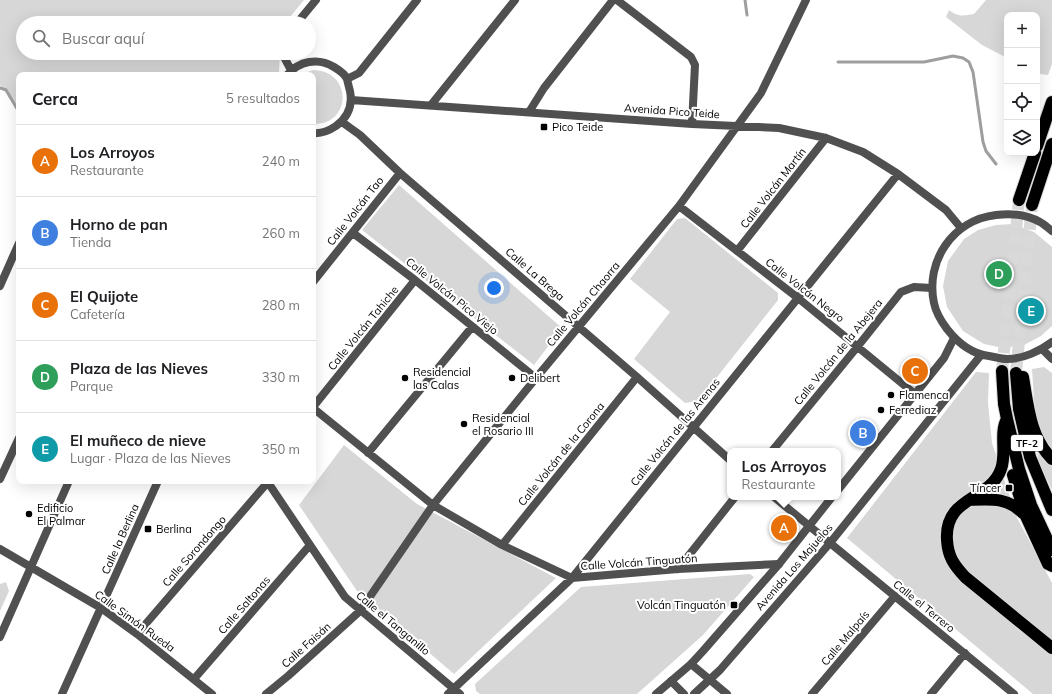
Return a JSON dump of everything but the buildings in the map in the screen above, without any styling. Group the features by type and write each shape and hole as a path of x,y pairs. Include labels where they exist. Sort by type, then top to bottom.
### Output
{"highway":[{"path":"1040,137 1052,102"},
{"path":"1032,205 1052,144"},
{"path":"1019,200 1034,156"},
{"name":"TF-2","path":"1002,371 1004,404 1019,469 1031,505 1052,550"},
{"name":"TF-2","path":"1052,459 1038,440 1033,428 1019,375 1019,409 1030,457 1052,510"},
{"path":"1007,419 1003,426 1004,447 1001,469 995,481 982,492 966,501 953,513 946,530 947,550 954,565 965,577 1052,648"},
{"path":"1004,447 1025,514 1048,564 1052,566"},
{"path":"966,501 993,498 1017,506 1025,514"}],"street":[{"path":"303,16 316,0"},
{"path":"347,79 359,73 417,0"},
{"path":"431,105 515,0"},
{"path":"529,112 544,88 613,0"},
{"path":"617,0 690,57 695,65 692,124"},
{"name":"Calle Volcán Chaorra","path":"360,611 433,505 679,206 761,92 806,0"},
{"path":"285,60 289,72 302,63 315,61 328,63 339,70 347,79 351,100 349,112 342,122 330,130 316,132"},
{"name":"Avenida Pico Teide","path":"351,100 692,124 779,128 826,138 862,152 898,174 946,210 961,228"},
{"name":"Calle La Brega","path":"342,122 360,135 400,173 579,326 727,457"},
{"name":"Calle Volcán Martín","path":"737,251 826,138"},
{"name":"Calle Volcán Tao","path":"316,278 400,173"},
{"name":"Calle Volcán de las Arenas","path":"451,691 572,578 898,174"},
{"name":"Calle Volcán Negro","path":"679,206 798,298 915,394"},
{"path":"1052,231 1040,222 1024,216 1009,213 984,216 961,228 946,243 935,265 932,288 934,304 939,318 954,338 981,355 1008,359 1023,357 1042,349 1052,342"},
{"name":"Calle Volcán Pico Viejo","path":"353,233 415,280 536,378"},
{"path":"0,286 16,250"},
{"name":"Calle Volcán Tahiche","path":"316,404 415,280"},
{"name":"Calle Volcán de la Abejera","path":"774,448 901,292 914,287 932,288"},
{"path":"368,453 472,327"},
{"path":"841,486 944,358 954,338"},
{"path":"1042,349 1052,359"},
{"name":"Avenida Los Majuelos","path":"694,694 720,670 830,543 981,355"},
{"name":"Calle Volcán de la Corona","path":"502,545 637,377"},
{"name":"Calle Volcán Tinguatón","path":"316,410 433,505 502,545 572,578 780,564"},
{"path":"0,479 16,444"},
{"path":"0,636 68,484"},
{"name":"Calle la Berlina","path":"64,693 157,484"},
{"name":"Calle Sorondongo","path":"137,634 265,484"},
{"name":"Calle el Tanganillo","path":"268,484 345,597 451,691 460,694"},
{"path":"678,570 733,500"},
{"path":"778,500 810,525"},
{"name":"Avenida Los Majuelos","path":"656,694 691,664 780,564 830,500"},
{"name":"Calle el Terrero","path":"810,525 1014,694"},
{"name":"Calle Saltonas","path":"194,678 310,545"},
{"name":"Calle Simón Rueda","path":"0,548 101,608 194,678 212,694"},
{"name":"Calle Malpaís","path":"813,694 895,596"},
{"name":"Calle Faisán","path":"266,694 360,611"},
{"path":"931,694 965,653"},
{"path":"691,664 727,694"},
{"path":"671,681 684,694"}],"shaded area":[{"path":"0,0 304,0 291,16 16,16 16,60 280,60 279,72 16,72 16,105 0,85"},
{"path":"986,0 1052,0 1052,64 1048,75 1040,74 1040,12 1004,12 1004,56 982,45 946,17 949,10 955,14 961,15 974,14"},
{"path":"313,70 326,73 336,79 341,88 343,98 341,108 335,117 326,122 316,124 316,72 307,72"},
{"path":"399,185 562,328 534,365 362,230"},
{"path":"685,218 778,293 778,300 698,401 685,403 634,359 670,312 630,279 677,219"},
{"path":"1013,224 1034,232 1052,247 1052,326 1041,336 1024,345 1003,348 984,344 963,331 947,307 943,286 948,261 964,239 978,230 996,225"},
{"path":"1044,367 1052,373 1052,490 1038,461 1032,369"},
{"path":"976,372 989,373 988,403 992,443 1017,518 1052,583 1052,694 1033,694 847,538"},
{"path":"344,445 417,504 556,578 454,674 357,591 299,505"},
{"path":"750,574 754,577 703,635 637,694 480,694 476,691 475,684 581,587"},
{"path":"6,582 9,591 0,611 0,584"}],"waterway":[{"path":"745,0 747,15"},
{"path":"838,62 924,62 953,56 963,58 969,62 973,72 983,142 986,151 996,164"},
{"path":"0,88 6,90 16,107"}],"tunnel":[{"path":"1002,371 1019,200"},
{"path":"1016,373 1032,205"}],"place":[{"name":"Pico Teide","path":"544,127"},
{"name":"Plaza de las Nieves","path":"999,274"},
{"name":"El muñeco de nieve","path":"1031,311"},
{"name":"El Quijote","path":"915,371"},
{"name":"Residencial las Calas","path":"405,378"},
{"name":"Delibert","path":"512,378"},
{"name":"Flamenca","path":"891,395"},
{"name":"Ferrediaz","path":"881,410"},
{"name":"Residencial el Rosario III","path":"464,424"},
{"name":"Horno de pan","path":"863,433"},
{"name":"Tíncer","path":"1009,488"},
{"name":"Edificio El Palmar","path":"29,514"},
{"name":"Los Arroyos","path":"784,528"},
{"name":"Berlina","path":"148,529"},
{"name":"Volcán Tinguatón","path":"734,605"}]}
